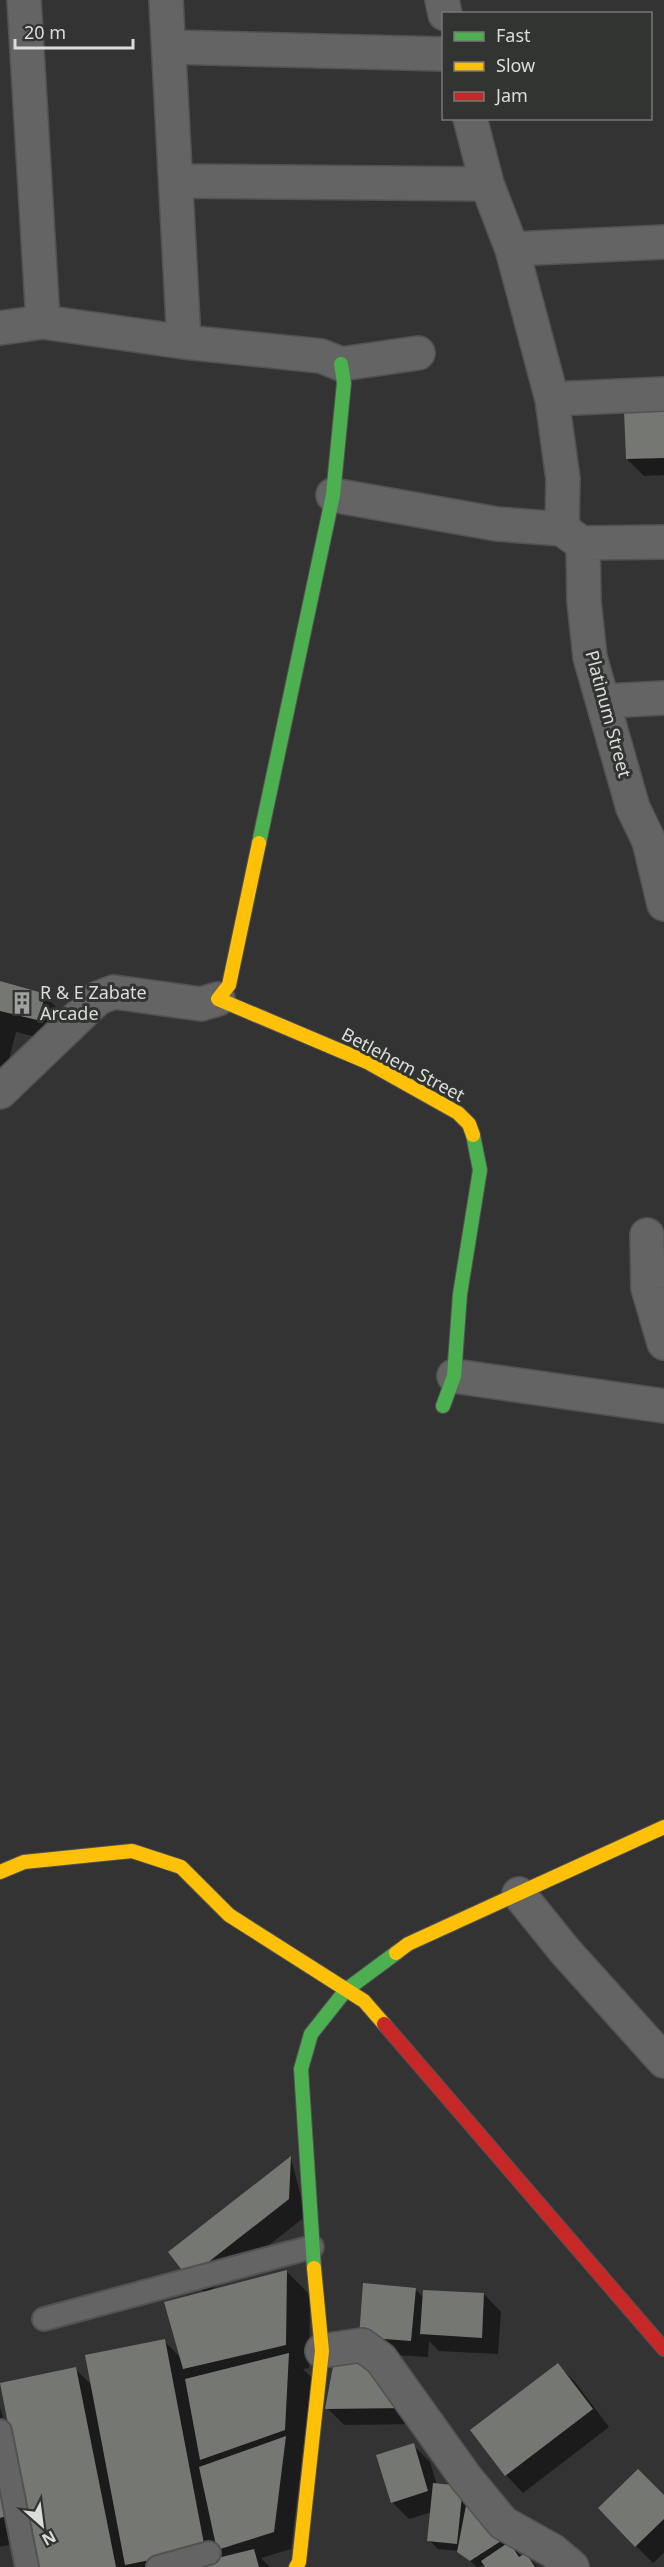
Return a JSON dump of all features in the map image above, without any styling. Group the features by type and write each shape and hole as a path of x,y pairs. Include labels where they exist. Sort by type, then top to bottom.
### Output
{"street":[{"path":"24,0 43,322"},
{"path":"166,0 184,342"},
{"path":"169,47 442,54"},
{"name":"Platinum Street","path":"471,120 487,184 512,249 552,399 591,657 633,808 657,841 664,904"},
{"path":"176,181 487,184"},
{"path":"512,249 664,242"},
{"path":"0,328 43,322 184,342 321,356 341,364 418,352"},
{"path":"0,1092 98,998 114,992 201,1004 219,999 230,985 333,495 344,383 341,364"},
{"path":"552,399 664,394"},
{"path":"333,495 572,536 664,542"},
{"path":"604,701 664,698"},
{"name":"Betlehem Street","path":"219,999 367,1062 459,1113 469,1124 475,1140 480,1170 460,1294 454,1376 443,1406"},
{"path":"647,1235 648,1288 664,1343"},
{"path":"454,1376 664,1406"},
{"path":"296,2567 299,2562 322,2351 312,2247 301,2069 310,2034 346,1990 408,1944 664,1827"},
{"path":"0,1872 24,1862 132,1851 181,1867 229,1915 364,2001 664,2349"},
{"path":"519,1894 565,1951 664,2061"},
{"path":"322,2351 362,2345 381,2359 466,2478 503,2523 553,2551 572,2567"}],"lane":[{"path":"44,2319 312,2247"},
{"path":"0,2431 27,2567"},
{"path":"158,2567 209,2553"}],"building":[{"path":"664,409 664,458 626,459 624,411"},
{"name":"R & E Zabate Arcade","path":"0,981 46,994 37,1020 0,1011"},
{"path":"291,2156 289,2199 188,2278 168,2252"},
{"path":"287,2270 286,2345 183,2369 164,2302"},
{"path":"363,2283 416,2288 411,2341 359,2337"},
{"path":"423,2290 484,2293 482,2338 420,2334"},
{"path":"165,2339 205,2549 125,2565 85,2355"},
{"path":"289,2353 285,2430 200,2460 185,2379"},
{"path":"334,2361 371,2361 406,2408 325,2409"},
{"path":"558,2363 593,2409 505,2476 470,2430"},
{"path":"76,2367 116,2567 36,2567 0,2383"},
{"path":"286,2436 274,2532 217,2550 199,2467"},
{"path":"414,2443 428,2491 391,2503 376,2455"},
{"path":"638,2469 664,2495 664,2519 635,2547 598,2508"},
{"path":"0,2478 10,2515 0,2518"},
{"path":"433,2483 463,2486 457,2544 427,2541"},
{"path":"468,2495 501,2541 470,2561 457,2552"},
{"path":"509,2542 519,2557 526,2553 535,2567 485,2567 481,2561"},
{"path":"254,2549 259,2567 185,2566"}],"traffic: fast":[{"path":"259,843 333,495 344,383 341,364"},
{"path":"443,1406 454,1376 460,1294 480,1170 473,1135"},
{"path":"314,2268 301,2069 311,2034 346,1990 396,1953"}],"traffic: slow":[{"path":"259,843 229,985 218,999 367,1062 458,1113 469,1124 473,1135"},
{"path":"396,1953 408,1944 664,1827"},
{"path":"0,1872 24,1862 132,1851 181,1867 229,1915 364,2001 384,2024"},
{"path":"296,2567 299,2562 322,2351 314,2268"}],"traffic: jam":[{"path":"384,2024 664,2349"}],"place":[{"name":"R & E Zabate Arcade","path":"22,1003"}]}
